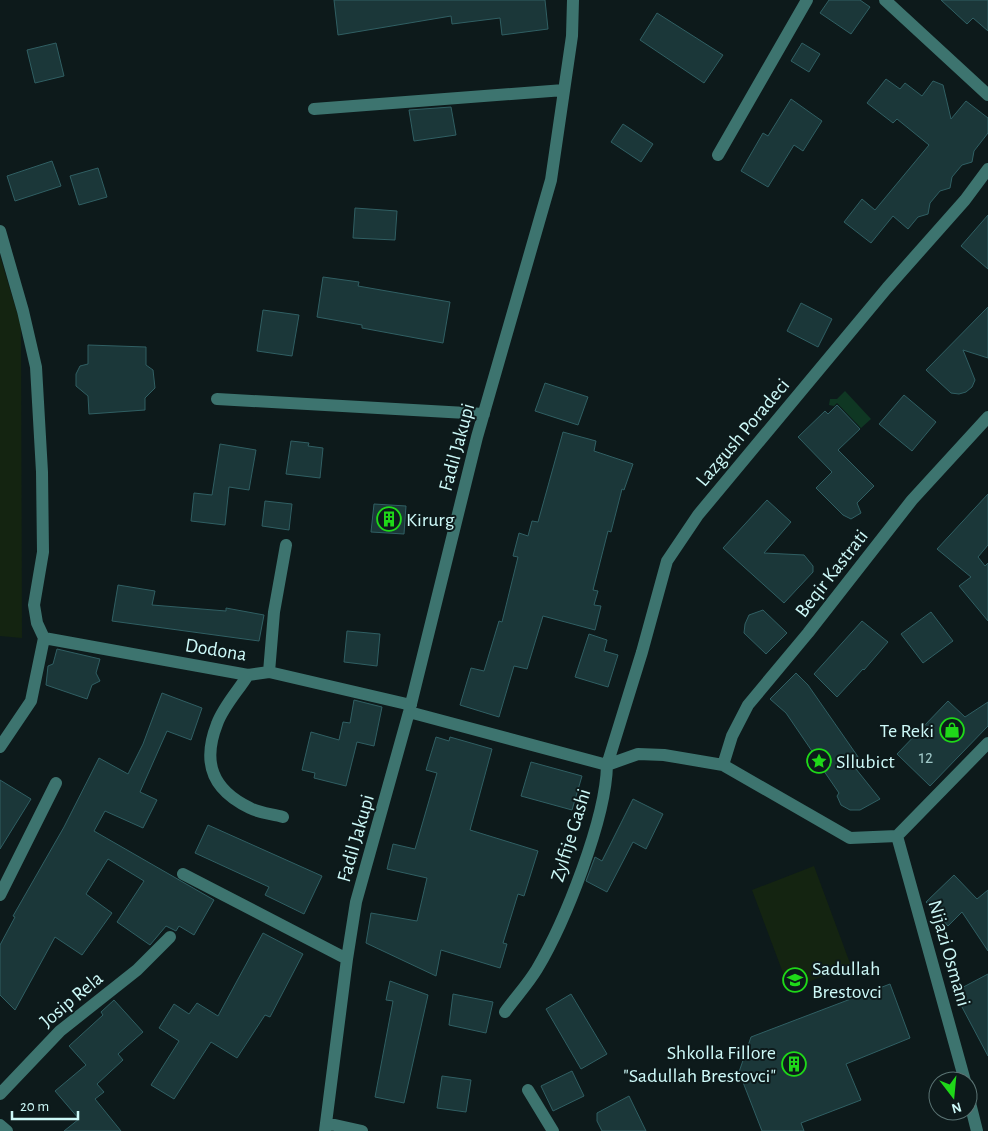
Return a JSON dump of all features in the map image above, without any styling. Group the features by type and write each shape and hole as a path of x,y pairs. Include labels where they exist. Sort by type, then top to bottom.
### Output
{"street":[{"name":"Fadil Jakupi","path":"362,1131 325,1127 356,902 410,709 484,414 551,180 572,36 573,0"},
{"path":"718,155 807,0"},
{"path":"885,0 988,95"},
{"path":"314,109 564,90"},
{"name":"Lazgush Poradeci","path":"607,765 642,652 667,561 698,515 881,295 964,200 988,169"},
{"path":"0,231 24,311 36,367 42,472 43,552 34,605 37,623 44,638 31,701 0,747"},
{"path":"217,398 484,414"},
{"name":"Beqir Kastrati","path":"723,765 732,736 748,704 808,633 912,500 988,417"},
{"path":"269,672 274,612 286,545"},
{"name":"Dodona","path":"44,638 248,676 269,672 410,709"},
{"path":"248,676 217,722 210,748 210,771 221,789 250,808 283,817"},
{"name":"Zylfije Gashi","path":"410,709 607,765 606,780 597,821 568,902 536,970 505,1012"},
{"path":"607,765 638,754 664,755 723,765 850,838 897,836 988,743"},
{"path":"0,895 56,783"},
{"name":"Nijazi Osmani","path":"897,836 962,1071"},
{"path":"183,874 347,959"},
{"name":"Josip Rela","path":"0,1094 60,1031 137,970 170,937"},
{"path":"528,1090 553,1131"},
{"path":"0,1125 6,1131"}],"shaded area":[{"path":"0,256 21,326 22,638 0,636"},
{"path":"845,391 871,419 861,428 837,403 834,406 829,405 830,399 837,399"},
{"path":"814,866 851,966 789,989 752,890"}],"building":[{"path":"334,0 545,0 548,29 502,35 500,18 452,24 451,16 338,35"},
{"path":"829,0 860,0 870,7 851,34 820,13"},
{"path":"941,0 988,0 988,31 973,18 967,24"},
{"path":"657,13 723,55 704,83 640,40"},
{"path":"56,43 64,76 35,83 27,50"},
{"path":"802,43 820,54 809,72 791,61"},
{"path":"886,79 900,89 905,83 922,96 933,81 943,85 951,119 966,101 988,118 988,133 974,151 972,162 962,165 952,177 950,188 940,191 930,203 928,214 918,217 908,229 893,216 871,243 844,222 862,199 875,210 929,145 897,119 893,123 867,103"},
{"path":"791,99 822,121 803,151 794,145 768,187 741,171 763,133 768,136"},
{"path":"451,107 456,135 414,141 409,110"},
{"path":"623,124 653,144 641,162 611,142"},
{"path":"52,161 61,186 15,201 7,176"},
{"path":"98,168 107,197 79,205 70,176"},
{"path":"355,208 397,211 395,240 353,238"},
{"path":"988,215 988,269 961,246"},
{"path":"323,277 359,282 358,286 450,302 443,343 362,328 362,325 317,317"},
{"path":"801,303 832,319 818,347 787,331"},
{"path":"988,307 988,358 963,350 975,380 972,387 966,392 959,394 951,393 926,370"},
{"path":"263,310 299,315 292,356 257,351"},
{"path":"88,345 146,347 146,365 153,370 155,388 145,398 145,410 89,414 88,396 76,386 76,374 80,366 88,364"},
{"path":"545,383 588,397 578,425 535,411"},
{"path":"904,395 936,422 912,451 879,424"},
{"path":"837,405 860,429 838,450 874,486 857,503 861,513 851,519 843,515 816,488 832,472 798,437 825,411 828,414"},
{"path":"563,432 596,441 594,451 633,464 624,490 622,489 611,532 608,531 593,590 598,591 594,605 601,606 595,630 543,616 527,669 514,666 499,717 460,705 471,668 484,671 499,621 502,622 518,557 513,556 519,533 528,536 532,521 538,522"},
{"path":"291,441 309,443 308,446 323,448 320,478 286,474"},
{"path":"220,444 256,450 249,490 229,487 225,525 191,521 194,493 212,495"},
{"path":"988,494 988,545 978,557 985,566 988,563 988,621 959,586 971,577 937,549"},
{"path":"767,500 791,522 764,553 804,555 813,566 813,572 784,603 723,548"},
{"path":"265,501 292,504 289,530 262,526"},
{"name":"Kirurg","path":"374,504 406,506 404,534 371,532"},
{"path":"118,585 155,591 152,605 226,611 226,608 264,615 259,641 112,621"},
{"path":"763,610 787,633 766,654 744,633 749,615"},
{"path":"931,612 953,641 923,663 901,634"},
{"path":"862,621 888,642 837,697 814,674"},
{"path":"347,631 380,634 377,666 344,662"},
{"path":"589,634 607,640 604,651 618,655 608,687 575,677"},
{"path":"57,649 100,659 96,673 100,681 92,685 87,699 46,685 48,666 53,664"},
{"path":"796,673 808,685 863,764 856,769 880,799 860,810 850,810 841,805 837,796 839,793 816,757 786,713 770,699"},
{"path":"162,693 202,708 191,740 167,731 140,792 157,800 143,828 105,811 94,831 214,900 194,935 179,926 176,931 166,926 150,945 117,922 144,881 108,859 86,894 112,913 82,955 55,937 15,1010 0,995 0,945 15,917 13,916 64,827 99,758 128,774 143,744"},
{"path":"354,700 382,707 374,746 357,742 346,786 314,778 315,773 302,770 311,732 339,740 343,722 350,723"},
{"path":"948,701 965,717 988,702 988,726 930,786 897,754"},
{"path":"436,737 449,741 450,737 492,749 470,830 538,851 524,896 518,894 503,943 507,944 500,968 441,950 436,976 366,943 371,913 417,921 427,878 387,869 393,844 415,849 437,773 426,770"},
{"path":"531,762 582,776 572,810 521,796"},
{"path":"0,780 31,799 0,849"},
{"path":"633,799 663,814 646,849 633,842 607,892 586,881 595,857 602,861"},
{"path":"208,825 322,876 304,914 265,895 269,887 195,853"},
{"path":"954,875 977,899 988,890 988,951 962,912 948,926 926,902"},
{"path":"263,933 303,954 270,1017 265,1015 237,1058 211,1042 174,1099 151,1085 179,1041 159,1028 174,1004 189,1014 197,1003 218,1016"},
{"path":"988,974 988,1056 954,992"},
{"path":"390,981 428,995 404,1103 375,1097 393,1001 386,1000"},
{"name":"Shkolla Fillore \"Sadullah Brestovci\"","path":"890,984 910,1038 846,1064 861,1100 801,1123 804,1131 762,1131 739,1072 751,1037"},
{"path":"453,994 493,1002 486,1033 449,1025"},
{"path":"571,994 607,1054 581,1069 546,1009"},
{"path":"114,1000 143,1032 118,1054 123,1060 97,1084 104,1092 95,1099 121,1131 64,1131 79,1119 55,1091 86,1065 69,1046 103,1015 101,1012"},
{"path":"572,1071 584,1096 553,1111 541,1086"},
{"path":"442,1076 471,1080 466,1112 437,1108"},
{"path":"629,1096 646,1131 602,1131 597,1121 597,1113"}],"place":[{"name":"Kirurg","path":"389,519"},
{"name":"Te Reki","path":"952,730"},
{"name":"Sllubict","path":"819,761"},
{"name":"Sadullah Brestovci","path":"795,980"},
{"name":"Shkolla Fillore \"Sadullah Brestovci\"","path":"794,1064"}]}
